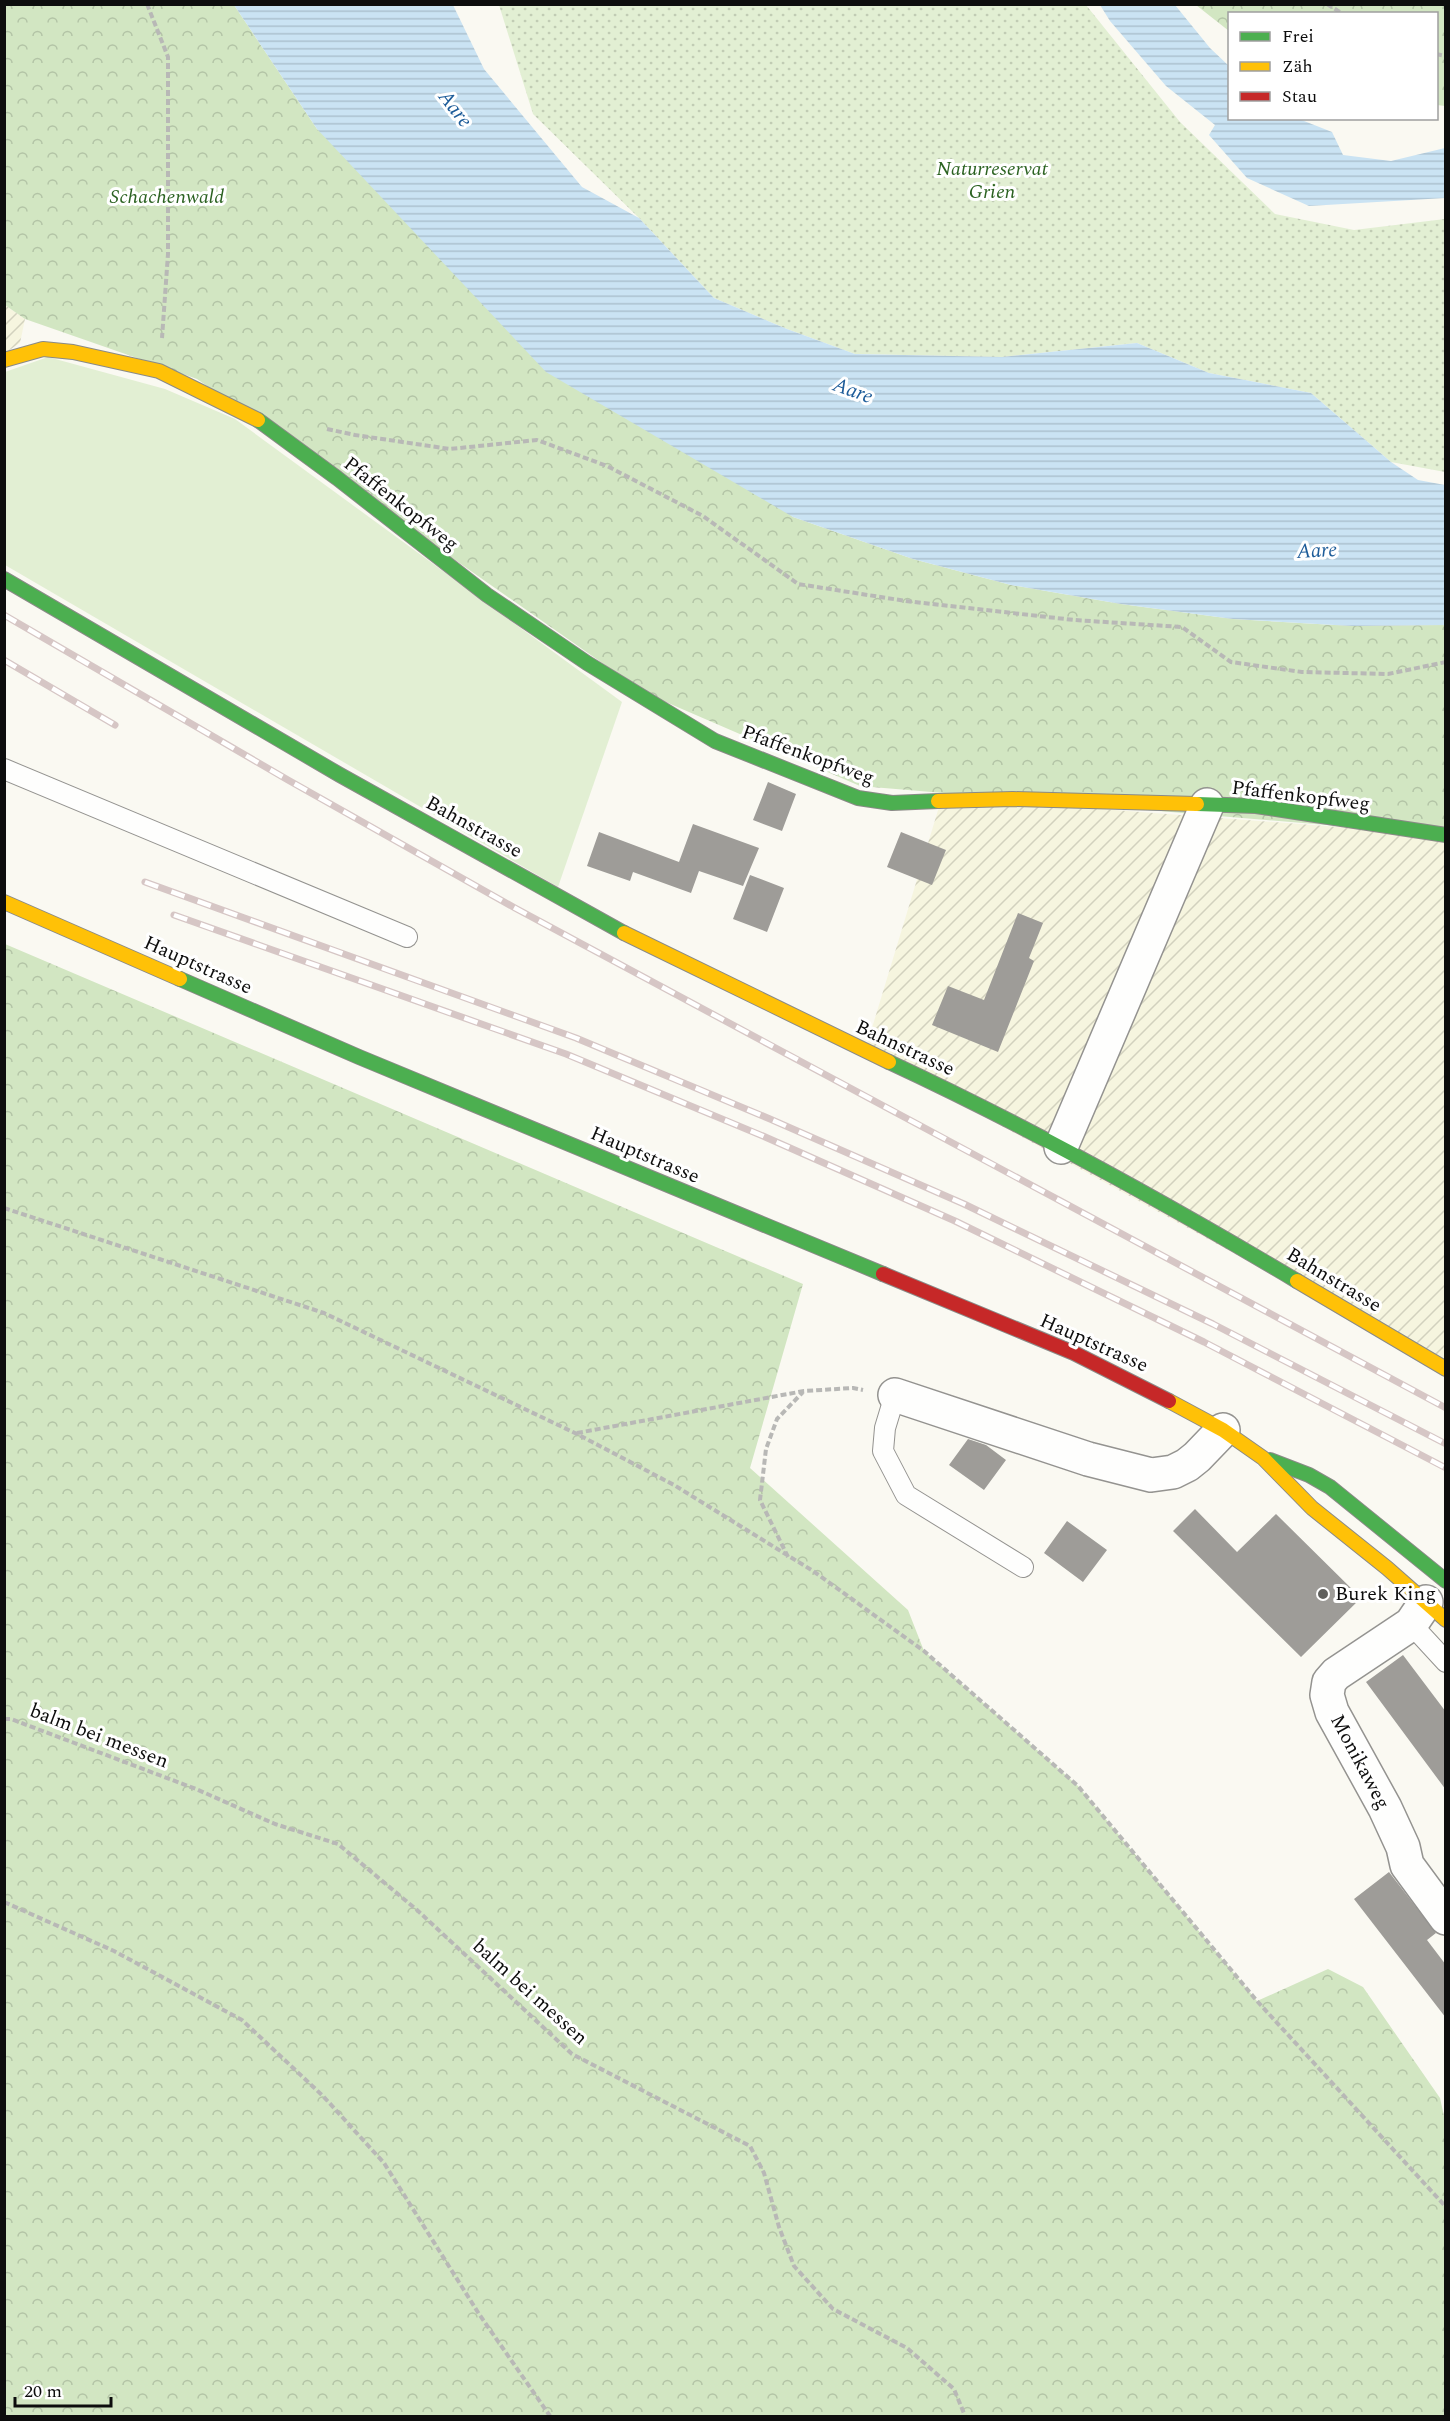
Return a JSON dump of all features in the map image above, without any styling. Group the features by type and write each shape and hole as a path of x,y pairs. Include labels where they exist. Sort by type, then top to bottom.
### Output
{"street":[{"name":"Pfaffenkopfweg","path":"4,360 43,349 73,352 159,371 257,419 487,595 587,663 715,741 858,798 892,803 1013,799 1256,806 1446,835"},
{"name":"Bahnstrasse","path":"4,579 340,775 619,930 865,1051 967,1098 1061,1147 1233,1243 1446,1369"},
{"path":"1061,1147 1207,805"},
{"name":"Hauptstrasse","path":"4,902 370,1062 1074,1353 1133,1381 1223,1430 1263,1458 1312,1508 1432,1607"},
{"path":"895,1395 1088,1459 1151,1475 1173,1472 1187,1465 1223,1430"},
{"name":"Hauptstrasse","path":"1263,1458 1309,1475 1330,1487 1432,1607"},
{"name":"Monikaweg","path":"1432,1607 1336,1674 1329,1682 1326,1695 1332,1712 1385,1808 1403,1847 1407,1865 1446,1918"}],"lane":[{"path":"4,769 407,937"},
{"path":"895,1395 885,1428 883,1451 906,1495 1023,1567"},
{"path":"1432,1607 1446,1662"}],"path":[{"path":"147,4 168,57 168,254 159,371"},
{"path":"1327,4 1340,12"},
{"path":"321,427 355,435 450,449 537,440 607,466 703,516 798,584 906,601 1074,620 1182,627 1232,662 1302,672 1388,675 1446,662"},
{"path":"4,1208 324,1313 577,1434 674,1485 813,1571 924,1651 1078,1786 1257,2001 1446,2207"},
{"path":"577,1434 804,1391 853,1388 895,1395"},
{"path":"788,1557 760,1500 766,1449 777,1419 804,1391"},
{"name":"balm bei messen","path":"4,1717 196,1789 274,1824 338,1844 417,1910 572,2054 750,2146 764,2173 779,2227 794,2266 833,2309 907,2348 954,2389 965,2416"},
{"path":"4,1902 114,1951 242,2020 323,2096 384,2163 479,2314 550,2416"}],"green space":[{"name":"Schachenwald","path":"5,5 234,5 317,129 793,517 913,559 1011,585 1121,604 1233,619 1352,626 1445,625 1445,835 860,786 645,693 197,379 25,319 5,305"},
{"name":"Naturreservat Grien","path":"499,5 1086,5 1180,122 1275,214 1354,230 1445,219 1445,472 1391,462 1311,393 1209,373 1137,343 1002,357 855,354 787,329 714,298 639,218 533,114"},
{"path":"1196,5 1445,5 1445,106 1438,105 1438,12 1228,12 1228,30"},
{"path":"5,305 25,319 20,343 5,353"},
{"path":"48,357 165,389 235,419 622,702 558,887 5,565 5,372"},
{"path":"942,797 1445,835 1445,1369 865,1051"},
{"path":"5,944 803,1284 750,1468 908,1610 924,1651 1078,1786 1257,2001 1328,1969 1363,1987 1440,2098 1446,2125 1445,2416 5,2416"}],"water":[{"name":"Aare","path":"234,5 453,5 484,69 582,187 639,218 714,298 787,329 855,354 1002,357 1137,343 1209,373 1311,393 1391,462 1418,480 1445,485 1445,625 1352,626 1233,619 1121,604 1011,585 913,559 793,517 546,372 317,129"},
{"path":"1100,5 1175,5 1210,48 1228,65 1228,120 1302,120 1332,132 1343,155 1391,161 1445,148 1445,198 1309,206 1247,178 1209,135 1215,125 1166,86 1110,21"}],"building":[{"path":"768,782 796,794 782,831 753,820"},
{"path":"693,824 759,848 743,886 699,871 691,893 633,872 630,881 587,866 599,832 679,862"},
{"path":"901,832 946,850 932,885 887,867"},
{"path":"750,875 784,888 767,932 733,919"},
{"path":"1018,913 1043,923 1029,958 1034,961 998,1052 932,1025 948,986 984,1000"},
{"path":"968,1439 986,1445 1006,1460 984,1490 949,1465"},
{"path":"1195,1509 1237,1552 1276,1514 1361,1598 1301,1657 1173,1531"},
{"path":"1067,1521 1107,1550 1083,1582 1044,1553"},
{"path":"1403,1655 1446,1712 1446,1790 1366,1682"},
{"path":"1389,1872 1436,1933 1427,1940 1446,1965 1446,2018 1354,1899"}],"railway":[{"path":"4,615 288,780 515,908 1446,1408"},
{"path":"4,660 115,725"},
{"path":"145,882 576,1038 770,1119 964,1204 1213,1324 1446,1444"},
{"path":"174,915 566,1054 763,1136 955,1221 1204,1342 1446,1468"}],"traffic: fast":[{"path":"258,420 337,478 487,595 587,663 715,741 858,798 892,803 938,801"},
{"path":"4,579 340,775 624,933"},
{"path":"1197,804 1256,806 1446,835"},
{"path":"180,979 359,1057 883,1274"},
{"path":"889,1062 1096,1166 1297,1281"},
{"path":"1270,1460 1309,1475 1330,1487 1446,1581"}],"traffic: slow":[{"path":"4,360 43,349 73,352 159,371 258,420"},
{"path":"938,801 1013,799 1197,804"},
{"path":"4,902 180,979"},
{"path":"624,933 889,1062"},
{"path":"1297,1281 1446,1369"},
{"path":"1169,1401 1223,1430 1263,1458 1312,1508 1387,1568 1446,1620"}],"traffic: jam":[{"path":"883,1274 1074,1353 1169,1401"}],"place":[{"name":"Burek King","path":"1323,1594"}]}
